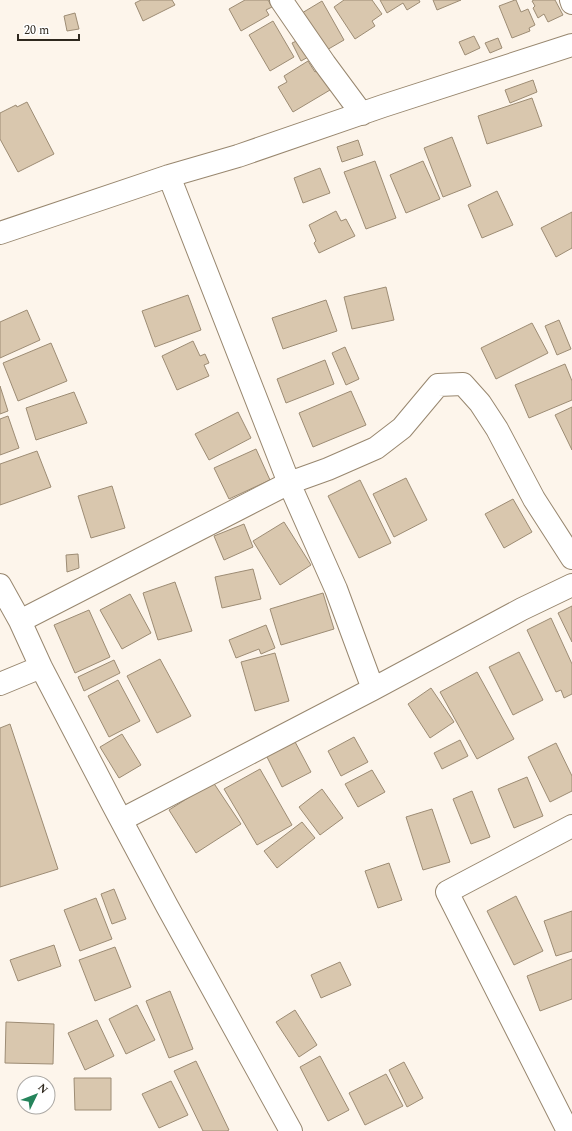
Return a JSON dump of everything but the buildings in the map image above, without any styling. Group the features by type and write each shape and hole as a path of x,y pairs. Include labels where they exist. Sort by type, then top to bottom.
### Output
{"street":[{"path":"281,0 325,64 362,114"},
{"path":"0,233 169,176 238,156 362,114 569,53"},
{"path":"169,176 289,483 336,589 373,689"},
{"path":"20,621 289,483 328,469 376,448 402,428 438,384 463,384 480,403 497,429 534,499 572,558"},
{"path":"0,585 20,621 41,667 121,820 291,1131"},
{"path":"121,820 373,689 522,609 572,585"},
{"path":"0,684 41,667"},
{"path":"568,1131 447,892 572,826"}]}
